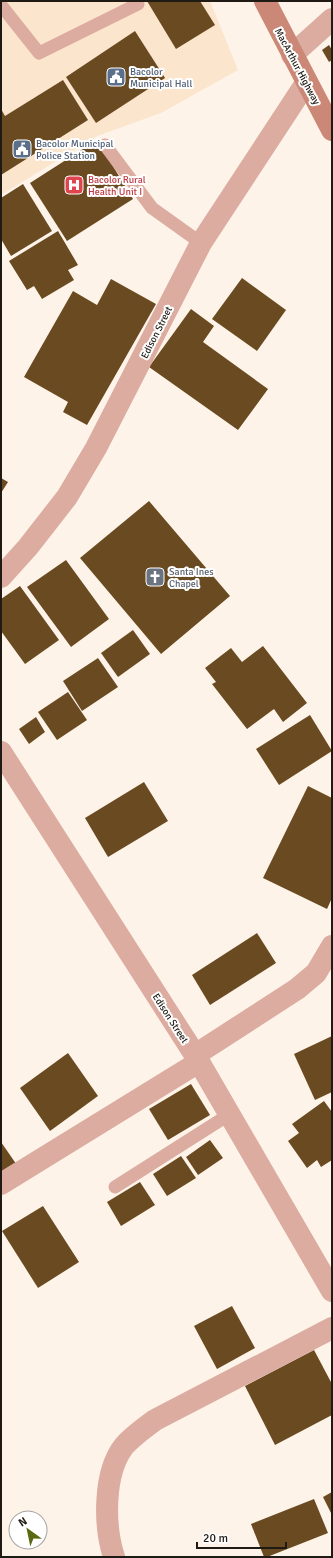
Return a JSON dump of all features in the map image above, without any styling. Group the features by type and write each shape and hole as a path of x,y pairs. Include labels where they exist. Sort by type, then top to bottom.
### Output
{"main road":[{"name":"MacArthur Highway","path":"265,1 306,83 332,130"}],"street":[{"path":"292,55 332,19"},
{"name":"Edison Street","path":"1,577 28,547 67,497 96,448 201,243 306,83"},
{"name":"Edison Street","path":"1,752 197,1058 332,1291"},
{"path":"1,1184 197,1058 297,989 316,972 332,946"},
{"path":"114,1557 108,1532 107,1511 110,1480 117,1460 124,1447 138,1432 155,1420 332,1328"}],"lane":[{"path":"1,5 39,53 138,4 137,1"},
{"path":"105,145 152,208 201,243"},
{"path":"115,1187 230,1114"}],"shaded area":[{"path":"7,1 210,1 238,70 161,113 97,136 1,195 1,4"}],"building":[{"path":"147,1 200,1 215,25 176,49"},
{"name":"Bacolor Municipal Hall","path":"135,31 165,78 96,123 66,77"},
{"path":"329,45 332,50 332,60 329,62 322,50"},
{"name":"Bacolor Municipal Police Station","path":"63,80 88,120 1,175 1,109 5,116"},
{"path":"97,140 133,199 67,241 30,183"},
{"path":"23,184 52,231 11,256 1,239 1,198"},
{"path":"58,231 78,265 68,270 74,280 42,299 34,286 27,290 9,261"},
{"path":"242,278 286,310 257,351 212,319"},
{"path":"111,279 156,304 87,425 63,412 68,402 24,377 73,291 97,305"},
{"path":"191,309 214,326 203,342 268,389 238,430 149,367"},
{"path":"1,478 8,482 1,493"},
{"name":"Santa Ines Chapel","path":"149,501 230,596 161,654 80,558"},
{"path":"66,560 109,619 71,647 27,587"},
{"path":"20,586 59,640 25,664 1,631 1,599"},
{"path":"133,630 150,654 118,677 101,653"},
{"path":"263,646 307,703 283,722 274,709 247,729 212,684 216,682 205,668 231,648 242,662"},
{"path":"98,658 118,687 82,711 63,681"},
{"path":"68,692 87,720 57,740 38,712"},
{"path":"310,715 332,751 279,785 256,749"},
{"path":"36,717 45,732 29,744 19,729"},
{"path":"144,782 168,821 108,857 85,818"},
{"path":"308,786 332,798 332,898 327,909 263,878"},
{"path":"257,933 276,963 210,1005 192,975"},
{"path":"332,1036 332,1092 315,1100 294,1054"},
{"path":"68,1053 98,1096 50,1131 20,1088"},
{"path":"191,1084 210,1115 168,1140 149,1109"},
{"path":"324,1101 332,1112 332,1160 321,1167 317,1160 307,1168 288,1141 299,1133 292,1124"},
{"path":"210,1140 223,1158 198,1175 186,1157"},
{"path":"1,1142 19,1168 1,1180"},
{"path":"181,1156 196,1178 167,1196 153,1174"},
{"path":"140,1182 155,1205 121,1226 107,1202"},
{"path":"43,1206 79,1262 38,1288 2,1231"},
{"path":"232,1306 255,1348 217,1369 194,1326"},
{"path":"314,1350 332,1384 332,1415 275,1445 245,1386"},
{"path":"332,1492 332,1515 323,1497"},
{"path":"314,1499 328,1533 264,1557 251,1524"}],"place":[{"name":"Bacolor Municipal Hall","path":"116,77"},
{"name":"Bacolor Municipal Police Station","path":"22,149"},
{"name":"Bacolor Rural Health Unit I","path":"74,185"},
{"name":"Santa Ines Chapel","path":"155,577"}]}
